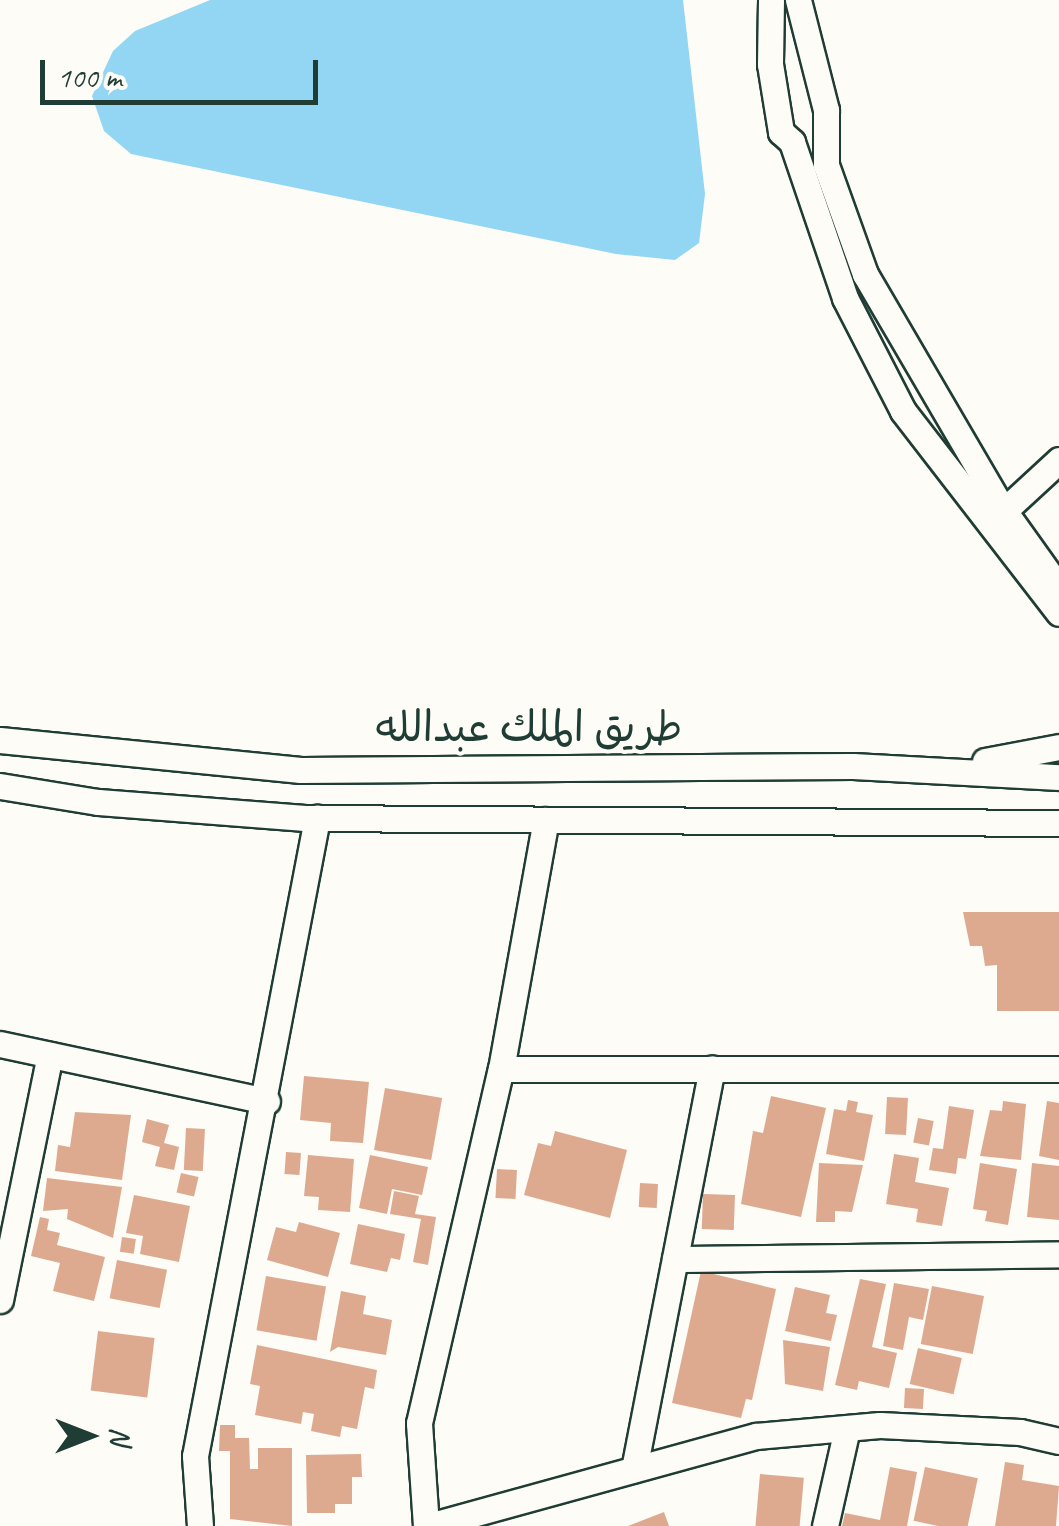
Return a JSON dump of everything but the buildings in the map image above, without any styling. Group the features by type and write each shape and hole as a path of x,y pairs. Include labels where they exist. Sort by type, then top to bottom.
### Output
{"street":[{"path":"771,0 774,99 781,132 792,142 845,298 903,412 1059,588"},
{"path":"798,0 826,110 822,134 826,165 865,274 1001,520 1059,614"},
{"path":"792,142 822,134"},
{"path":"1001,520 1059,460"},
{"name":"طريق الملك عبدالله","path":"0,740 301,770 948,768 1059,777"},
{"path":"948,768 1059,747"},
{"path":"8,788 98,802 317,818 1059,823"},
{"path":"200,1526 195,1456 267,1101 317,818"},
{"path":"546,820 501,1069 420,1423 428,1526 490,1518 634,1469 756,1436 847,1428 1020,1432 1059,1441"},
{"path":"0,1044 267,1101"},
{"path":"0,1300 4,1260 50,1054"},
{"path":"501,1069 1059,1069"},
{"path":"634,1469 712,1069"},
{"path":"675,1259 1059,1254"},
{"path":"825,1526 847,1428"}],"water":[{"path":"210,0 683,0 705,194 699,243 675,260 616,254 131,154 104,131 92,96 113,51 135,31"}]}
